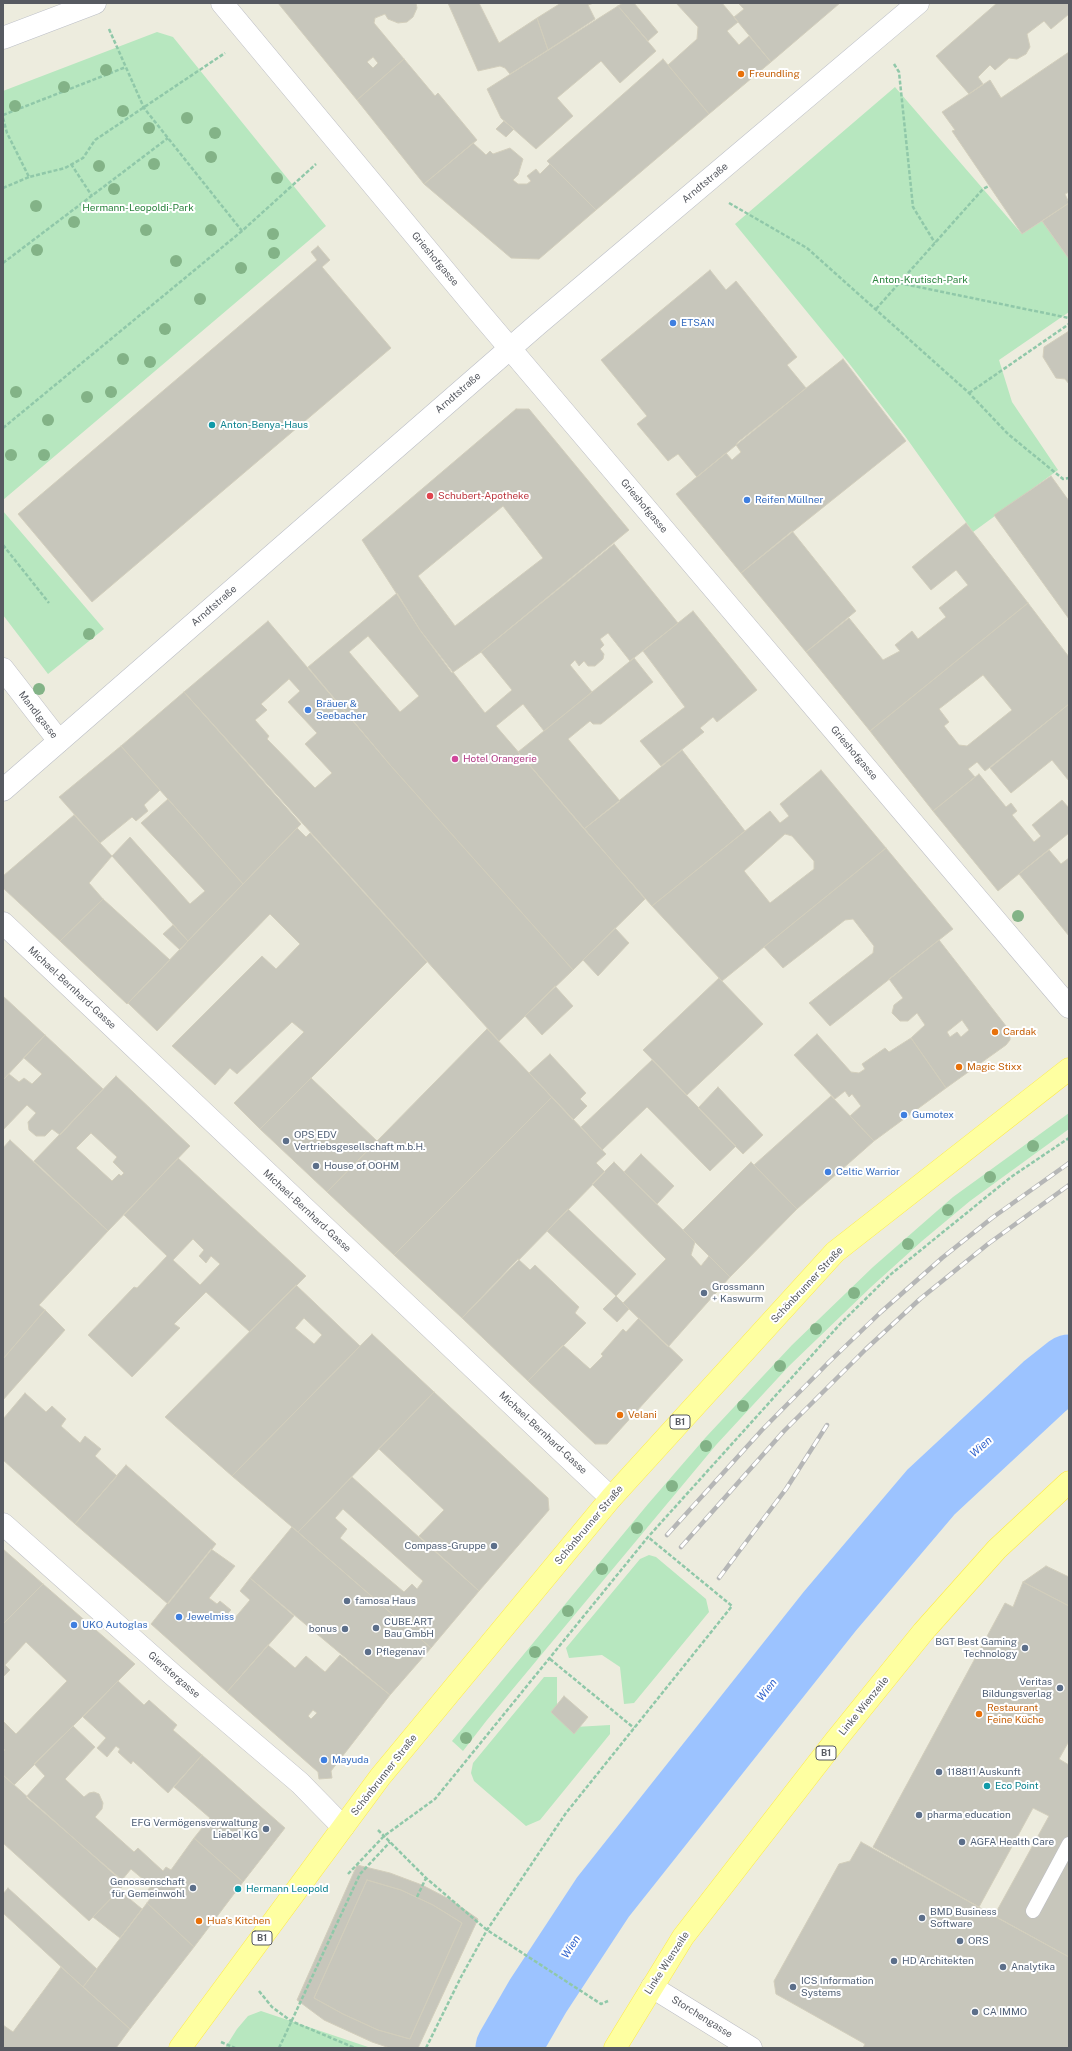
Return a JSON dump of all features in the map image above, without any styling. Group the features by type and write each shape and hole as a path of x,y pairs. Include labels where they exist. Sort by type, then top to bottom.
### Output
{"main road":[{"name":"Schönbrunner Straße","path":"180,2048 380,1777 611,1498 835,1252 1069,1069"},
{"name":"Linke Wienzeile","path":"615,2048 687,1931 923,1632 997,1549 1069,1482"}],"street":[{"path":"3,38 95,3"},
{"name":"Grieshofgasse","path":"222,3 510,348 1069,1007"},
{"name":"Arndtstraße","path":"3,790 510,348 918,3"},
{"name":"Mandlgasse","path":"3,669 59,741"},
{"name":"Michael-Bernhard-Gasse","path":"3,923 611,1498"},
{"name":"Gierstergasse","path":"3,1524 173,1675 300,1783 343,1827"},
{"name":"Storchengasse","path":"652,1987 751,2048"}],"lane":[{"path":"1033,1910 1069,1844"}],"path":[{"path":"107,24 144,108 242,231"},
{"path":"3,188 28,177 65,168 83,158 95,140 249,36"},
{"path":"879,36 899,72 913,207 935,243"},
{"path":"3,115 126,67"},
{"path":"3,118 7,133 28,177"},
{"path":"3,134 7,133"},
{"path":"3,263 168,138"},
{"path":"3,428 242,231 339,144"},
{"path":"71,164 92,196"},
{"path":"701,186 807,248 969,393 1008,434 1063,479 1069,478"},
{"path":"876,309 983,189 989,186"},
{"path":"899,283 1069,318"},
{"path":"969,393 1069,324"},
{"path":"3,545 48,603"},
{"path":"601,2004 487,1930 426,1878 384,1836 435,1799 648,1537 841,1323 890,1275 1011,1177 1069,1138"},
{"path":"426,2048 461,1977 487,1930 566,1813 732,1606 648,1537"},
{"path":"550,1659 634,1728"},
{"path":"279,2048 360,1874 390,1842"},
{"path":"417,1898 426,1878"},
{"path":"256,1987 272,2007 291,2022 355,2048"},
{"path":"219,2041 235,2048"}],"green space":[{"name":"Hermann-Leopoldi-Park","path":"157,32 173,37 326,226 3,500 3,91"},
{"name":"Anton-Krutisch-Park","path":"895,87 1022,234 1042,221 1069,259 1069,312 999,360 1012,402 1058,470 973,532 905,436 848,362 735,224"},
{"path":"3,511 104,629 48,674 3,615"},
{"path":"1069,1113 1069,1129 970,1201 922,1241 871,1287 789,1366 716,1445 487,1720 463,1751 452,1741 648,1504 706,1437 792,1345 873,1267 953,1197"},
{"path":"649,1555 656,1557 706,1599 709,1612 634,1703 624,1704 620,1667 602,1655 569,1658 566,1648 640,1559"},
{"path":"544,1677 557,1677 557,1713 575,1727 610,1725 610,1734 540,1820 526,1826 474,1781 471,1773 473,1763"},
{"path":"261,2011 371,2048 225,2048 237,2029 248,2016"}],"building":[{"path":"278,3 416,3 417,8 413,17 407,22 398,23 388,19 385,14 375,18 374,23 404,59 357,100","holes":["373,57 378,63 373,68 367,62"]},
{"path":"448,3 479,3 499,43 537,18 548,50 510,74 505,68 500,66 478,71"},
{"path":"561,3 594,3 588,5 595,19 548,50 537,18"},
{"path":"623,3 634,3 658,32 648,41 618,6"},
{"path":"676,3 722,3 738,22 727,31 739,45 749,36 771,62 709,114 668,65 697,39 698,27"},
{"path":"738,3 840,3 771,62 734,17 744,9"},
{"path":"997,3 1069,3 1069,14 1051,29 1044,21 1027,34 1030,47 1026,54 1017,59 1009,58 995,70 990,65 978,77 983,84 969,94 936,56"},
{"path":"618,6 656,51 620,83 601,61 557,98 573,116 536,149 501,118 487,89"},
{"path":"1069,52 1069,192 1065,194 1069,203 1022,234 952,131 955,130 942,112 990,80 1001,98"},
{"path":"404,59 435,96 438,93 477,140 424,184 357,100"},
{"path":"663,59 709,114 596,210 547,161"},
{"path":"504,121 514,129 506,137 496,129"},
{"path":"473,143 486,155 490,151 493,154 510,148 523,159 518,175 513,180 518,184 527,184 531,181 527,176 536,169 540,174 550,164 596,210 539,259 511,258 424,184"},
{"path":"1069,203 1069,259 1042,221"},
{"name":"Anton-Benya-Haus","path":"318,246 330,260 322,267 391,348 92,602 18,514 317,260 311,252"},
{"path":"710,270 726,290 736,281 797,357 787,365 806,388 697,477 678,454 668,461 637,424 647,416 601,360"},
{"path":"1069,331 1069,384 1065,379 1056,378 1043,357 1044,347"},
{"path":"843,359 906,441 741,573 676,494 726,453 732,460 741,452 736,445 738,442"},
{"path":"516,409 529,409 629,530 481,652 452,673 420,630 362,540","holes":["503,506 543,558 455,626 418,576"]},
{"path":"1051,476 1069,501 1069,619 994,515"},
{"path":"966,523 1028,603 870,731 806,652 849,618 883,660 900,651 895,645 912,631 918,639 946,617 939,608 968,585 956,570 931,590 912,567"},
{"path":"792,531 856,611 806,652 741,573"},
{"name":"Hotel Orangerie","path":"614,544 678,623 630,661 608,633 600,639 604,645 600,649 604,654 603,659 595,666 588,666 584,661 579,666 575,660 570,665 592,692 544,731 523,704 496,726 645,899 573,970 391,766 308,667 397,593 420,630 485,713 512,690 481,652","holes":["368,636 419,696 400,712 349,652"]},
{"path":"1028,603 1069,657 1069,704 985,771 977,762 968,769 975,777 933,811 870,731","holes":["983,675 1012,710 967,746 959,745 944,726 949,722 939,709"]},
{"path":"693,611 757,690 717,722 713,717 700,728 704,732 661,766 640,741 685,707 643,651"},
{"path":"268,621 391,766 573,970 499,1041 184,692","holes":["289,679 300,691 288,702 317,733 305,744 332,773 315,788 267,739 269,736 255,720 267,710 261,704"]},
{"path":"634,658 653,682 601,724 593,724 590,721 568,739 620,801 584,829 518,752"},
{"path":"184,692 301,824 243,884 121,746"},
{"path":"1069,704 1069,781 1052,760 1011,793 990,768"},
{"path":"121,746 160,790 144,805 148,811 136,821 132,817 100,843 59,797"},
{"path":"682,750 745,831 652,906 584,829"},
{"path":"821,770 886,848 722,981 652,906 770,811 780,823 789,816 780,804","holes":["785,834 792,836 814,861 814,869 770,903 744,871"]},
{"path":"979,774 1006,807 1011,803 1017,811 1012,815 1034,842 1041,836 1032,825 1062,800 1069,808 1069,833 998,891 933,811"},
{"path":"168,799 243,884 188,941 112,856 130,837 190,904 205,891 141,823"},
{"path":"74,815 112,856 89,883 103,899 60,941 3,888 3,876"},
{"path":"297,828 306,837 310,833 427,962 260,1129 234,1103 304,1032 292,1022 237,1074 230,1068 215,1085 172,1046 262,956 276,969 300,944 270,914 157,1031 128,1003"},
{"path":"886,848 953,929 830,1026 809,1003 873,953 874,946 853,919 845,920 783,968 764,947"},
{"path":"1049,850 1061,864 1069,858 1069,936 1019,874"},
{"path":"103,899 170,960 127,1004 60,941"},
{"path":"173,925 188,941 180,950 163,934"},
{"path":"615,928 629,943 598,976 583,960"},
{"path":"939,940 1006,1026 1010,1034 1010,1040 1006,1045 946,1088 911,1038 925,1025 917,1013 908,1021 900,1021 892,1013 894,1005 903,998 889,979","holes":["962,1020 969,1030 961,1037 957,1032 950,1037 947,1032"]},
{"path":"719,978 763,1024 687,1095 643,1050"},
{"path":"555,986 573,1006 542,1035 525,1016"},
{"path":"3,996 45,1035 3,1080"},
{"path":"487,1029 552,1097 394,1255 327,1192"},
{"path":"817,1034 851,1072 859,1073 865,1069 862,1064 885,1048 889,1052 911,1038 946,1088 874,1141 850,1116 861,1106 852,1094 849,1097 845,1091 835,1099 794,1055"},
{"path":"45,1035 103,1089 60,1135 52,1129 45,1136 36,1136 29,1130 28,1122 36,1113 27,1105 3,1130 3,1080 9,1074 19,1082 24,1078 32,1084 42,1074 24,1058"},
{"path":"550,1054 586,1093 580,1099 587,1106 573,1120 529,1073"},
{"path":"652,1060 736,1146 710,1171 647,1107 602,1150 581,1127"},
{"path":"116,1076 190,1146 108,1231 34,1161","holes":["91,1133 117,1157 113,1162 124,1173 121,1176 119,1174 112,1181 76,1148"]},
{"path":"311,1078 377,1141 327,1192 260,1129"},
{"path":"718,1087 763,1135 743,1154 698,1108"},
{"path":"831,1096 874,1141 797,1209 754,1165"},
{"path":"552,1097 606,1154 596,1163 605,1172 462,1318 394,1255"},
{"path":"10,1140 108,1231 39,1305 45,1310 3,1359 3,1148"},
{"path":"641,1154 674,1186 657,1204 624,1172"},
{"path":"178,1158 306,1276 250,1332 206,1292 174,1324 180,1328 132,1377 88,1335 134,1287 137,1288 167,1256 124,1215","holes":["193,1239 204,1250 199,1256 206,1263 211,1256 220,1264 200,1285 173,1260"]},
{"path":"614,1162 695,1242 691,1255 701,1266 709,1256 730,1277 668,1347 623,1303 666,1259 592,1184"},
{"path":"751,1162 797,1209 730,1277 683,1230"},
{"path":"568,1209 636,1274 616,1296 547,1231"},
{"path":"518,1259 530,1270 535,1265 579,1307 575,1313 586,1323 528,1381 462,1318"},
{"path":"296,1285 360,1346 232,1476 165,1417","holes":["304,1318 322,1335 314,1344 295,1328"]},
{"path":"616,1296 629,1309 617,1322 603,1309"},
{"path":"45,1310 65,1330 3,1400 3,1359"},
{"path":"639,1318 683,1360 607,1444 595,1444 528,1381 563,1345 590,1369 603,1356 601,1354 623,1329 626,1332"},
{"path":"372,1334 434,1392 298,1532 232,1476"},
{"path":"434,1392 548,1498 549,1510 479,1591 419,1536 444,1510 379,1449"},
{"path":"25,1393 46,1412 52,1406 66,1419 61,1426 80,1443 85,1436 101,1449 95,1456 117,1476 75,1524 3,1460 3,1419"},
{"path":"126,1465 216,1544 168,1604 75,1524"},
{"path":"352,1477 479,1591 431,1648 298,1532","holes":["343,1509 423,1581 417,1589 412,1584 404,1592 340,1538 347,1529 335,1518"]},
{"path":"292,1527 431,1648 390,1695 250,1578"},
{"path":"3,1549 43,1584 3,1624"},
{"path":"211,1549 235,1566 209,1598 217,1604 220,1601 231,1610 228,1613 234,1619 250,1600 240,1591 250,1578 294,1616 227,1692 151,1624"},
{"path":"1046,1566 1069,1577 1069,1606 1023,1582"},
{"name":"Eco Point","path":"1023,1582 1069,1606 1069,1741 1059,1759 1069,1765 1069,1957 994,1916 1049,1816 1033,1808 979,1907 873,1847 1005,1603 1013,1607"},
{"path":"43,1584 135,1664 14,1785 3,1775 3,1752 5,1750 3,1748 3,1721 16,1734 67,1681 26,1642 5,1665 10,1670 3,1677 3,1624"},
{"path":"268,1645 295,1668 306,1656 325,1672 340,1655 390,1695 331,1771 332,1778 319,1779 318,1772 227,1692","holes":["313,1710 317,1713 311,1719 308,1716"]},
{"path":"118,1681 144,1705 149,1700 177,1725 173,1730 202,1755 168,1793 133,1761 131,1764 118,1752 120,1749 116,1746 107,1757 97,1748 106,1738 83,1717"},
{"path":"564,1696 588,1717 574,1734 551,1712"},
{"path":"73,1726 95,1747 65,1779 84,1797 89,1793 94,1792 99,1794 103,1803 102,1809 95,1817 134,1852 138,1848 163,1871 166,1867 171,1870 194,1838 243,1882 194,1947 147,1903 153,1895 148,1890 151,1886 131,1869 122,1880 26,1797 45,1776 34,1764"},
{"path":"202,1755 285,1828 243,1882 194,1838 210,1818 174,1787"},
{"path":"3,1775 125,1884 89,1921 3,1843"},
{"path":"861,1842 1069,1957 1069,2048 863,2048 865,2044 776,1994 774,1981 839,1864 850,1861"},
{"path":"357,1865 390,1873 422,1885 451,1900 478,1919 418,2048 390,2048 372,2042 324,2020 297,2000","holes":["367,1880 401,1890 433,1905 462,1923 410,2039 378,2030 343,2014 314,1998"]},
{"path":"367,1880 401,1890 433,1905 462,1923 410,2039 378,2030 343,2014 314,1998"},
{"path":"8,1888 97,1969 83,1987 3,1913 3,1894"},
{"path":"119,1890 142,1909 120,1938 93,1917"},
{"path":"147,1903 194,1947 130,2029 83,1987"},
{"path":"61,1967 130,2029 116,2048 3,2048 3,2025 13,2032"}],"waterway":[{"name":"Wien","path":"508,2048 538,1996 603,1897 830,1611 931,1492 1045,1386 1069,1367"}],"railway":[{"path":"667,1535 762,1430 881,1312 942,1258 992,1218 1069,1163"},
{"path":"681,1547 784,1431 866,1349 920,1299 988,1244 1069,1185"},
{"path":"719,1578 786,1489 827,1425"}],"place":[{"name":"Freundling","path":"741,74"},
{"name":"ETSAN","path":"673,323"},
{"name":"Anton-Benya-Haus","path":"212,425"},
{"name":"Schubert-Apotheke","path":"430,496"},
{"name":"Reifen Müllner","path":"747,500"},
{"name":"Bräuer & Seebacher","path":"308,710"},
{"name":"Hotel Orangerie","path":"455,759"},
{"name":"Cardak","path":"995,1032"},
{"name":"Magic Stixx","path":"959,1067"},
{"name":"Gumotex","path":"904,1115"},
{"name":"OPS EDV Vertriebsgesellschaft m.b.H.","path":"286,1141"},
{"name":"House of OOHM","path":"316,1166"},
{"name":"Celtic Warrior","path":"828,1172"},
{"name":"Grossmann + Kaswurm","path":"704,1293"},
{"name":"Velani","path":"620,1415"},
{"name":"Compass-Gruppe","path":"494,1546"},
{"name":"famosa Haus","path":"347,1601"},
{"name":"Jewelmiss","path":"179,1617"},
{"name":"UKO Autoglas","path":"74,1625"},
{"name":"CUBE.ART Bau GmbH","path":"376,1628"},
{"name":"bonus","path":"345,1629"},
{"name":"BGT Best Gaming Technology","path":"1025,1648"},
{"name":"Pflegenavi","path":"368,1652"},
{"name":"Veritas Bildungsverlag","path":"1060,1688"},
{"name":"Restaurant Feine Küche","path":"979,1714"},
{"name":"Mayuda","path":"324,1760"},
{"name":"118811 Auskunft","path":"939,1772"},
{"name":"Eco Point","path":"987,1786"},
{"name":"pharma education","path":"919,1815"},
{"name":"EFG Vermögensverwaltung Liebel KG","path":"266,1829"},
{"name":"AGFA Health Care","path":"962,1842"},
{"name":"Genossenschaft für Gemeinwohl","path":"193,1888"},
{"name":"Hermann Leopold","path":"238,1889"},
{"name":"BMD Business Software","path":"922,1918"},
{"name":"Hua's Kitchen","path":"199,1921"},
{"name":"ORS","path":"960,1941"},
{"name":"HD Architekten","path":"894,1961"},
{"name":"Analytika","path":"1003,1967"},
{"name":"ICS Information Systems","path":"793,1987"},
{"name":"CA IMMO","path":"975,2012"}]}
